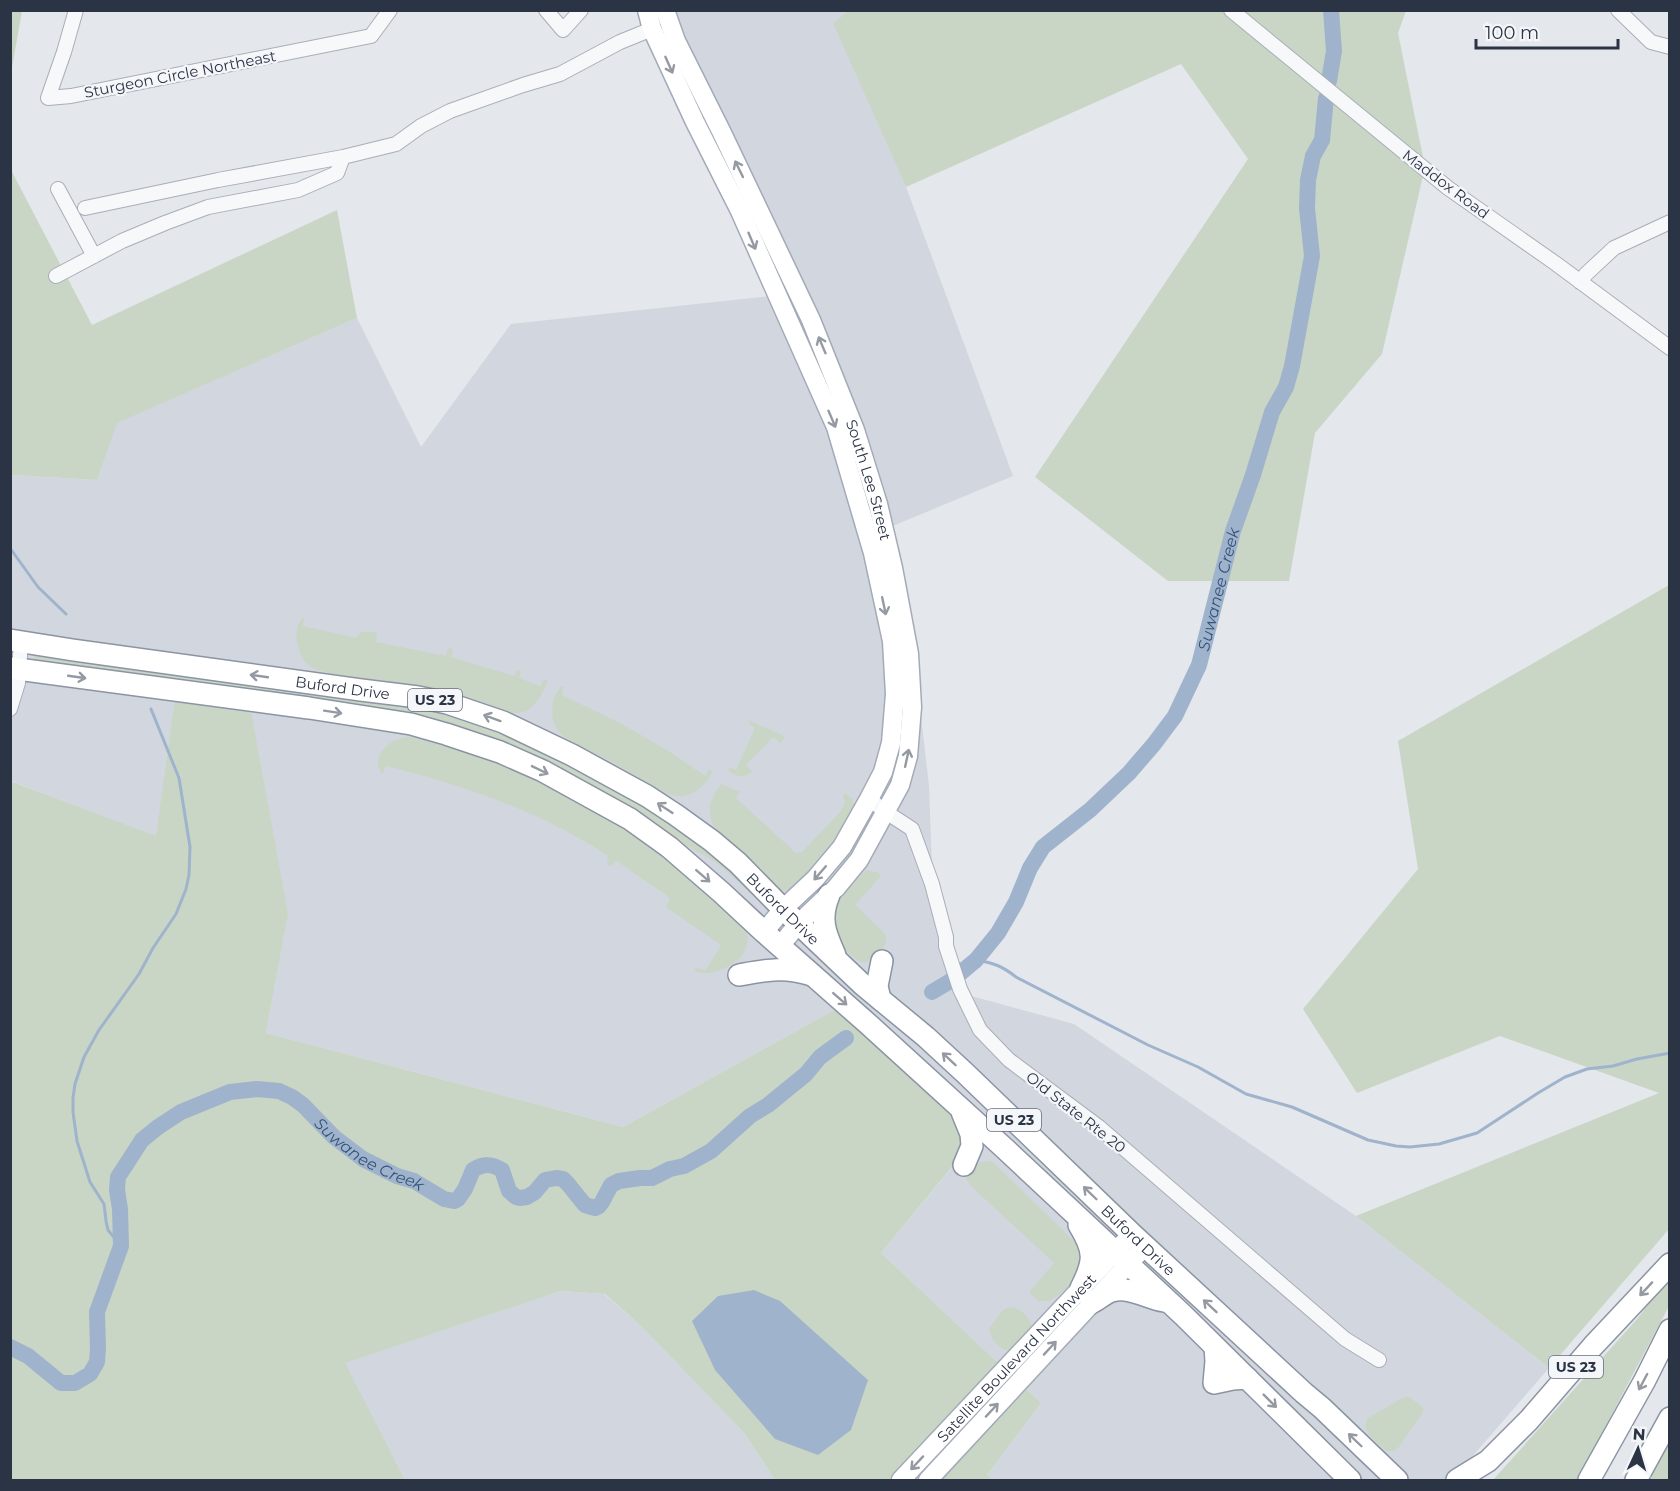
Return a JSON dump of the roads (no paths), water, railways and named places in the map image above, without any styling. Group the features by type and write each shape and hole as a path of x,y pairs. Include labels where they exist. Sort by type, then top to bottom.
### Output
{"highway":[{"name":"Buford Drive","path":"16,641 418,697 475,711 572,755 666,808 738,863 841,965 965,1073 1139,1240 1397,1480"},
{"name":"Buford Drive","path":"15,668 411,724 500,752 543,771 630,819 669,847 722,892 961,1108 1169,1302 1215,1347 1214,1383 1247,1378 1350,1480"},
{"path":"829,896 824,906 825,932 841,965 860,969 882,961 877,986 880,999"},
{"path":"739,975 772,969 788,969 814,976"},
{"path":"961,1108 971,1134 972,1146 964,1165 990,1156 1018,1161"},
{"path":"1067,1207 1089,1241 1092,1256 1086,1296 1113,1291 1132,1291 1152,1299 1169,1302"},
{"name":"US 23","path":"1485,1480 1529,1420 1593,1346 1670,1264"},
{"path":"1589,1480 1670,1330"},
{"path":"1636,1480 1670,1418"},
{"path":"1457,1480 1488,1461 1529,1420"}],"main road":[{"name":"South Lee Street","path":"647,10 652,29 740,211 831,417 866,531 892,641 895,694 891,743 883,772 842,847 764,932"},
{"name":"South Lee Street","path":"665,10 676,41 766,224 820,341 855,429 879,504 909,654 912,707 908,756 900,785 859,860 829,896 798,924 780,946"},
{"name":"Satellite Boulevard Northwest","path":"901,1480 1139,1240"},
{"name":"Satellite Boulevard Northwest","path":"928,1480 1086,1296"}],"street":[{"name":"Sturgeon Circle Northeast","path":"76,10 48,98 71,96 371,36 390,10"},
{"path":"546,10 563,30 581,10"},
{"name":"Maddox Road","path":"1231,10 1448,188 1669,348"},
{"path":"1618,10 1651,42 1670,46"},
{"path":"85,208 343,157 396,144 421,126 450,111 560,74 621,42 652,29"},
{"path":"56,276 123,241 208,207 298,190 337,173 343,157"},
{"path":"58,189 94,256"},
{"path":"1580,282 1614,248 1670,222"},
{"path":"10,709 18,683 15,668 16,641"},
{"name":"Old State Rte 20","path":"869,800 912,829 932,884 946,946 960,989 980,1030 1009,1060 1099,1127 1345,1339 1379,1360"}],"water":[{"path":"754,1290 780,1301 868,1380 851,1430 818,1455 775,1439 715,1370 692,1321 718,1296"}],"waterway":[{"name":"Suwanee Creek","path":"1329,81 1334,51 1331,10"},
{"name":"Suwanee Creek","path":"932,992 952,980 976,960 998,933 1043,847 1090,810 1129,773 1154,744 1175,716 1199,665 1233,531 1272,412 1286,387 1292,366 1312,256 1307,208 1308,180 1313,156 1322,140 1326,98"},
{"path":"10,548 38,587 66,614"},
{"path":"121,1246 108,1230 104,1204 90,1182 77,1141 73,1098 84,1057 99,1030 139,974 176,914 189,875 190,847 179,778 151,709"},
{"path":"976,960 1002,968 1148,1045 1198,1067 1246,1094 1292,1107 1368,1140 1396,1146 1439,1144 1477,1133 1565,1077 1587,1069 1613,1066 1670,1053"},
{"name":"Suwanee Creek","path":"10,1347 28,1356 61,1383 75,1383 90,1374 97,1362 97,1312 121,1246 118,1177 142,1140 158,1127 181,1112 230,1092 257,1089 279,1091 292,1097 334,1137 363,1159 397,1176 414,1181 444,1199 454,1201 458,1199 473,1170 488,1165 502,1170 509,1191 516,1197 527,1197 535,1192 545,1180 556,1178 563,1179 585,1205 595,1208 602,1202 611,1185 619,1181 652,1178 670,1169 684,1166 711,1151 750,1116 768,1105 806,1074 820,1057 846,1038"}]}
